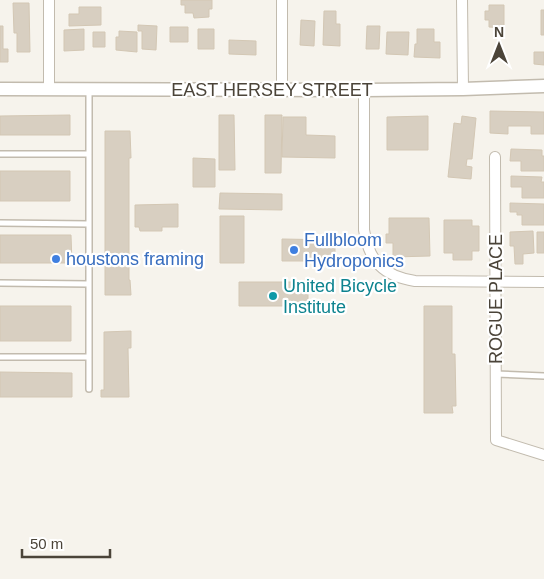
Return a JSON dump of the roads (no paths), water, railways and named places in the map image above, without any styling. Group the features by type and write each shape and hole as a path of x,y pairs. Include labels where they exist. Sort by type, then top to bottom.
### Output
{"street":[{"path":"49,0 49,89"},
{"path":"282,0 282,90"},
{"path":"462,0 463,89"},
{"name":"EAST HERSEY STREET","path":"0,89 364,90 544,86"},
{"path":"364,90 364,230 366,244 378,266 390,274 415,281 544,282"},
{"name":"ROGUE PLACE","path":"495,157 496,440 544,455"}],"lane":[{"path":"88,89 89,389"},
{"path":"0,154 89,154"},
{"path":"0,224 89,224"},
{"path":"0,283 89,284"},
{"path":"0,357 89,357"},
{"path":"496,374 544,376"}],"place":[{"name":"Fullbloom Hydroponics","path":"294,250"},
{"name":"houstons framing","path":"56,259"},
{"name":"United Bicycle Institute","path":"273,296"}]}
